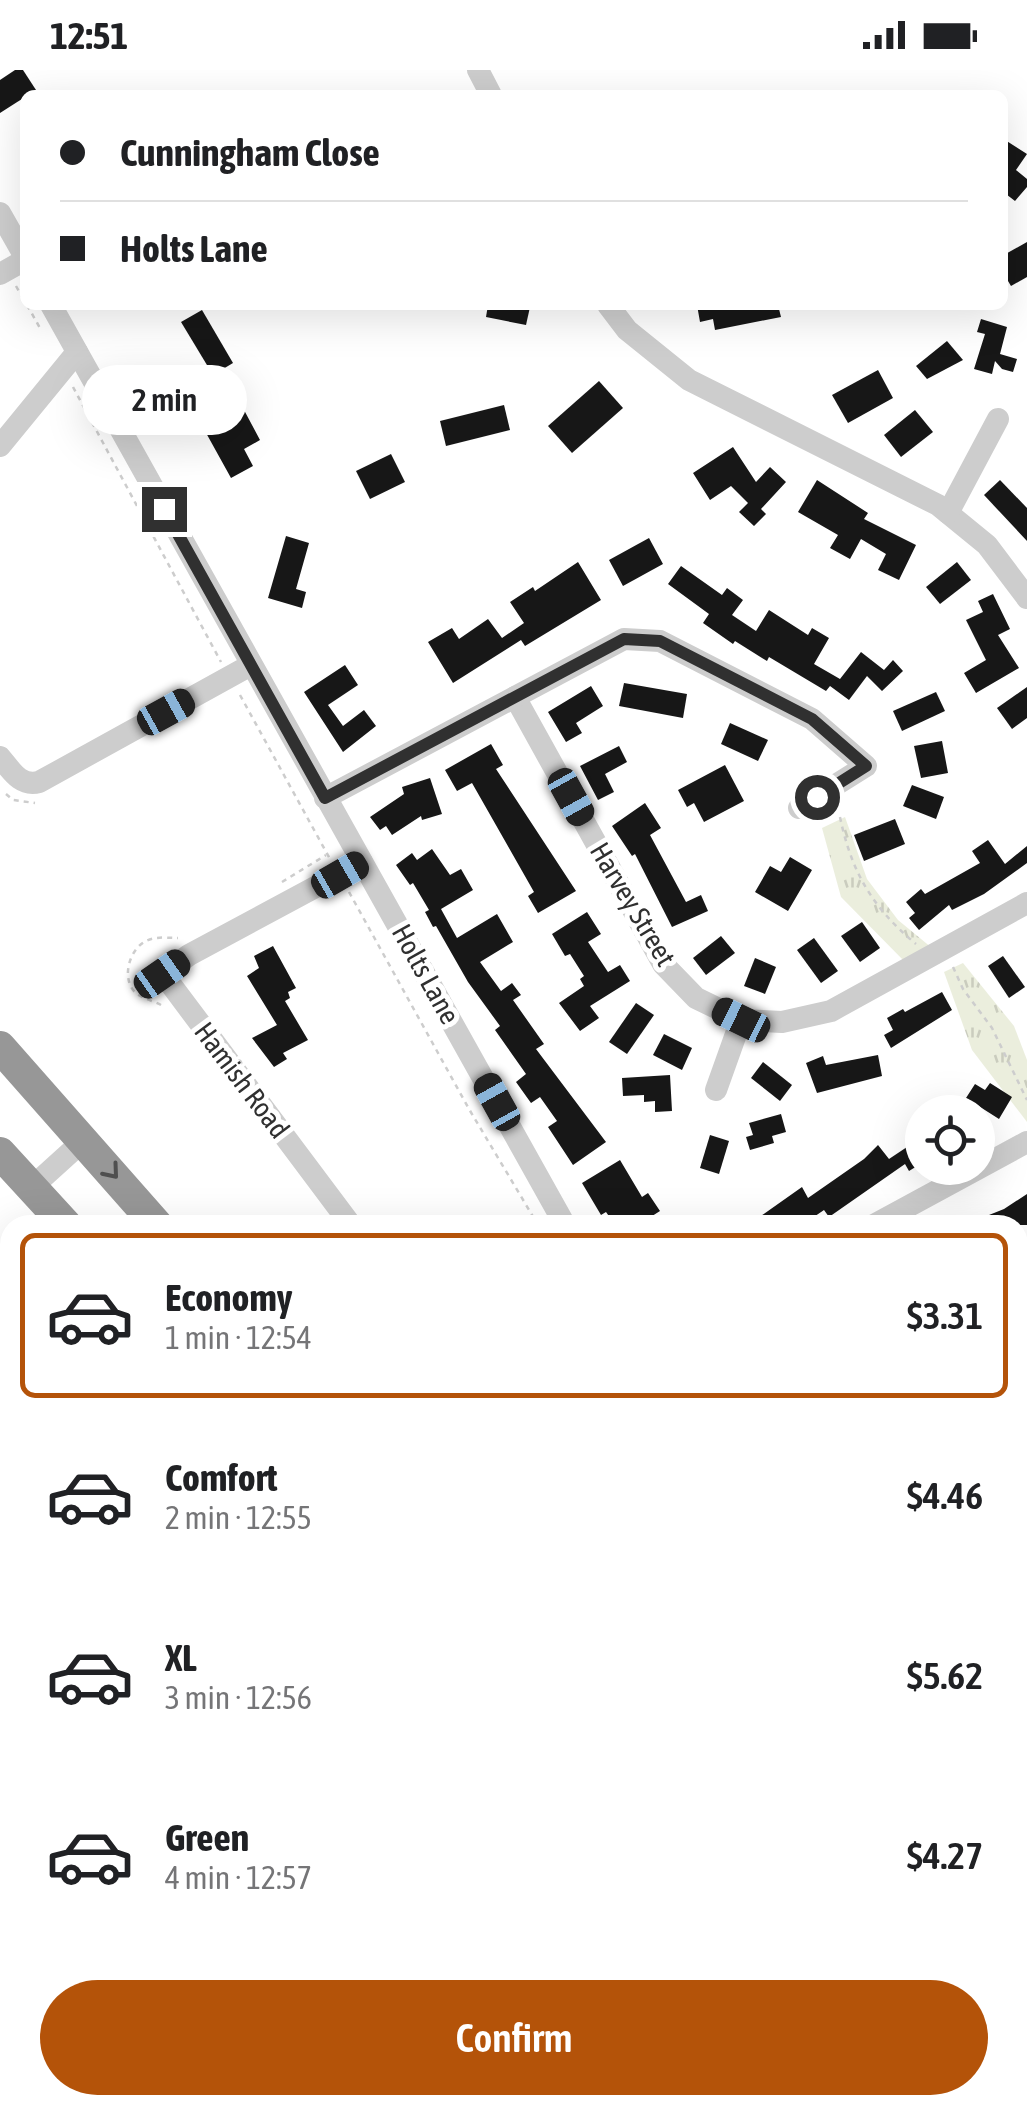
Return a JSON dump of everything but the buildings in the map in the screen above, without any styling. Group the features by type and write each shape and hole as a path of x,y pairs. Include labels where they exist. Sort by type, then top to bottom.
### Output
{"highway":[{"path":"0,1047 148,1215"},
{"path":"0,1153 57,1215"}],"street":[{"path":"0,214 20,250"},
{"name":"Holts Lane","path":"54,310 70,361 251,666 559,1215"},
{"path":"612,310 627,330 689,380 938,505 987,545 1027,598"},
{"path":"0,446 70,361"},
{"path":"948,514 998,419"},
{"path":"325,798 624,639 660,641 812,719 866,766 799,808"},
{"path":"0,757 18,779 28,784 39,782 251,666"},
{"name":"Harvey Street","path":"515,697 663,964 696,998 741,1020 782,1022 832,1012 1027,903"},
{"name":"Hamish Road","path":"343,1215 162,974 189,955 362,862"},
{"path":"716,1090 741,1020"},
{"path":"31,1188 84,1140"},
{"path":"892,1215 1027,1142"}],"path":[{"path":"30,310 45,336"},
{"path":"70,361 230,677 469,1109 532,1215"},
{"path":"835,786 844,840 862,885 890,923 956,970 963,989 992,1028 1027,1100"},
{"path":"281,882 328,854"},
{"path":"164,1007 136,994 130,985 128,966 133,954 150,939 181,938"}],"green space":[{"path":"845,817 867,879 898,920 932,948 906,963 841,897 822,828"},
{"path":"963,963 1014,1026 1027,1060 1027,1122 972,1050 944,972"}],"route":[{"path":"164,509 325,798 624,639 660,641 812,719 866,766 817,797"}]}
